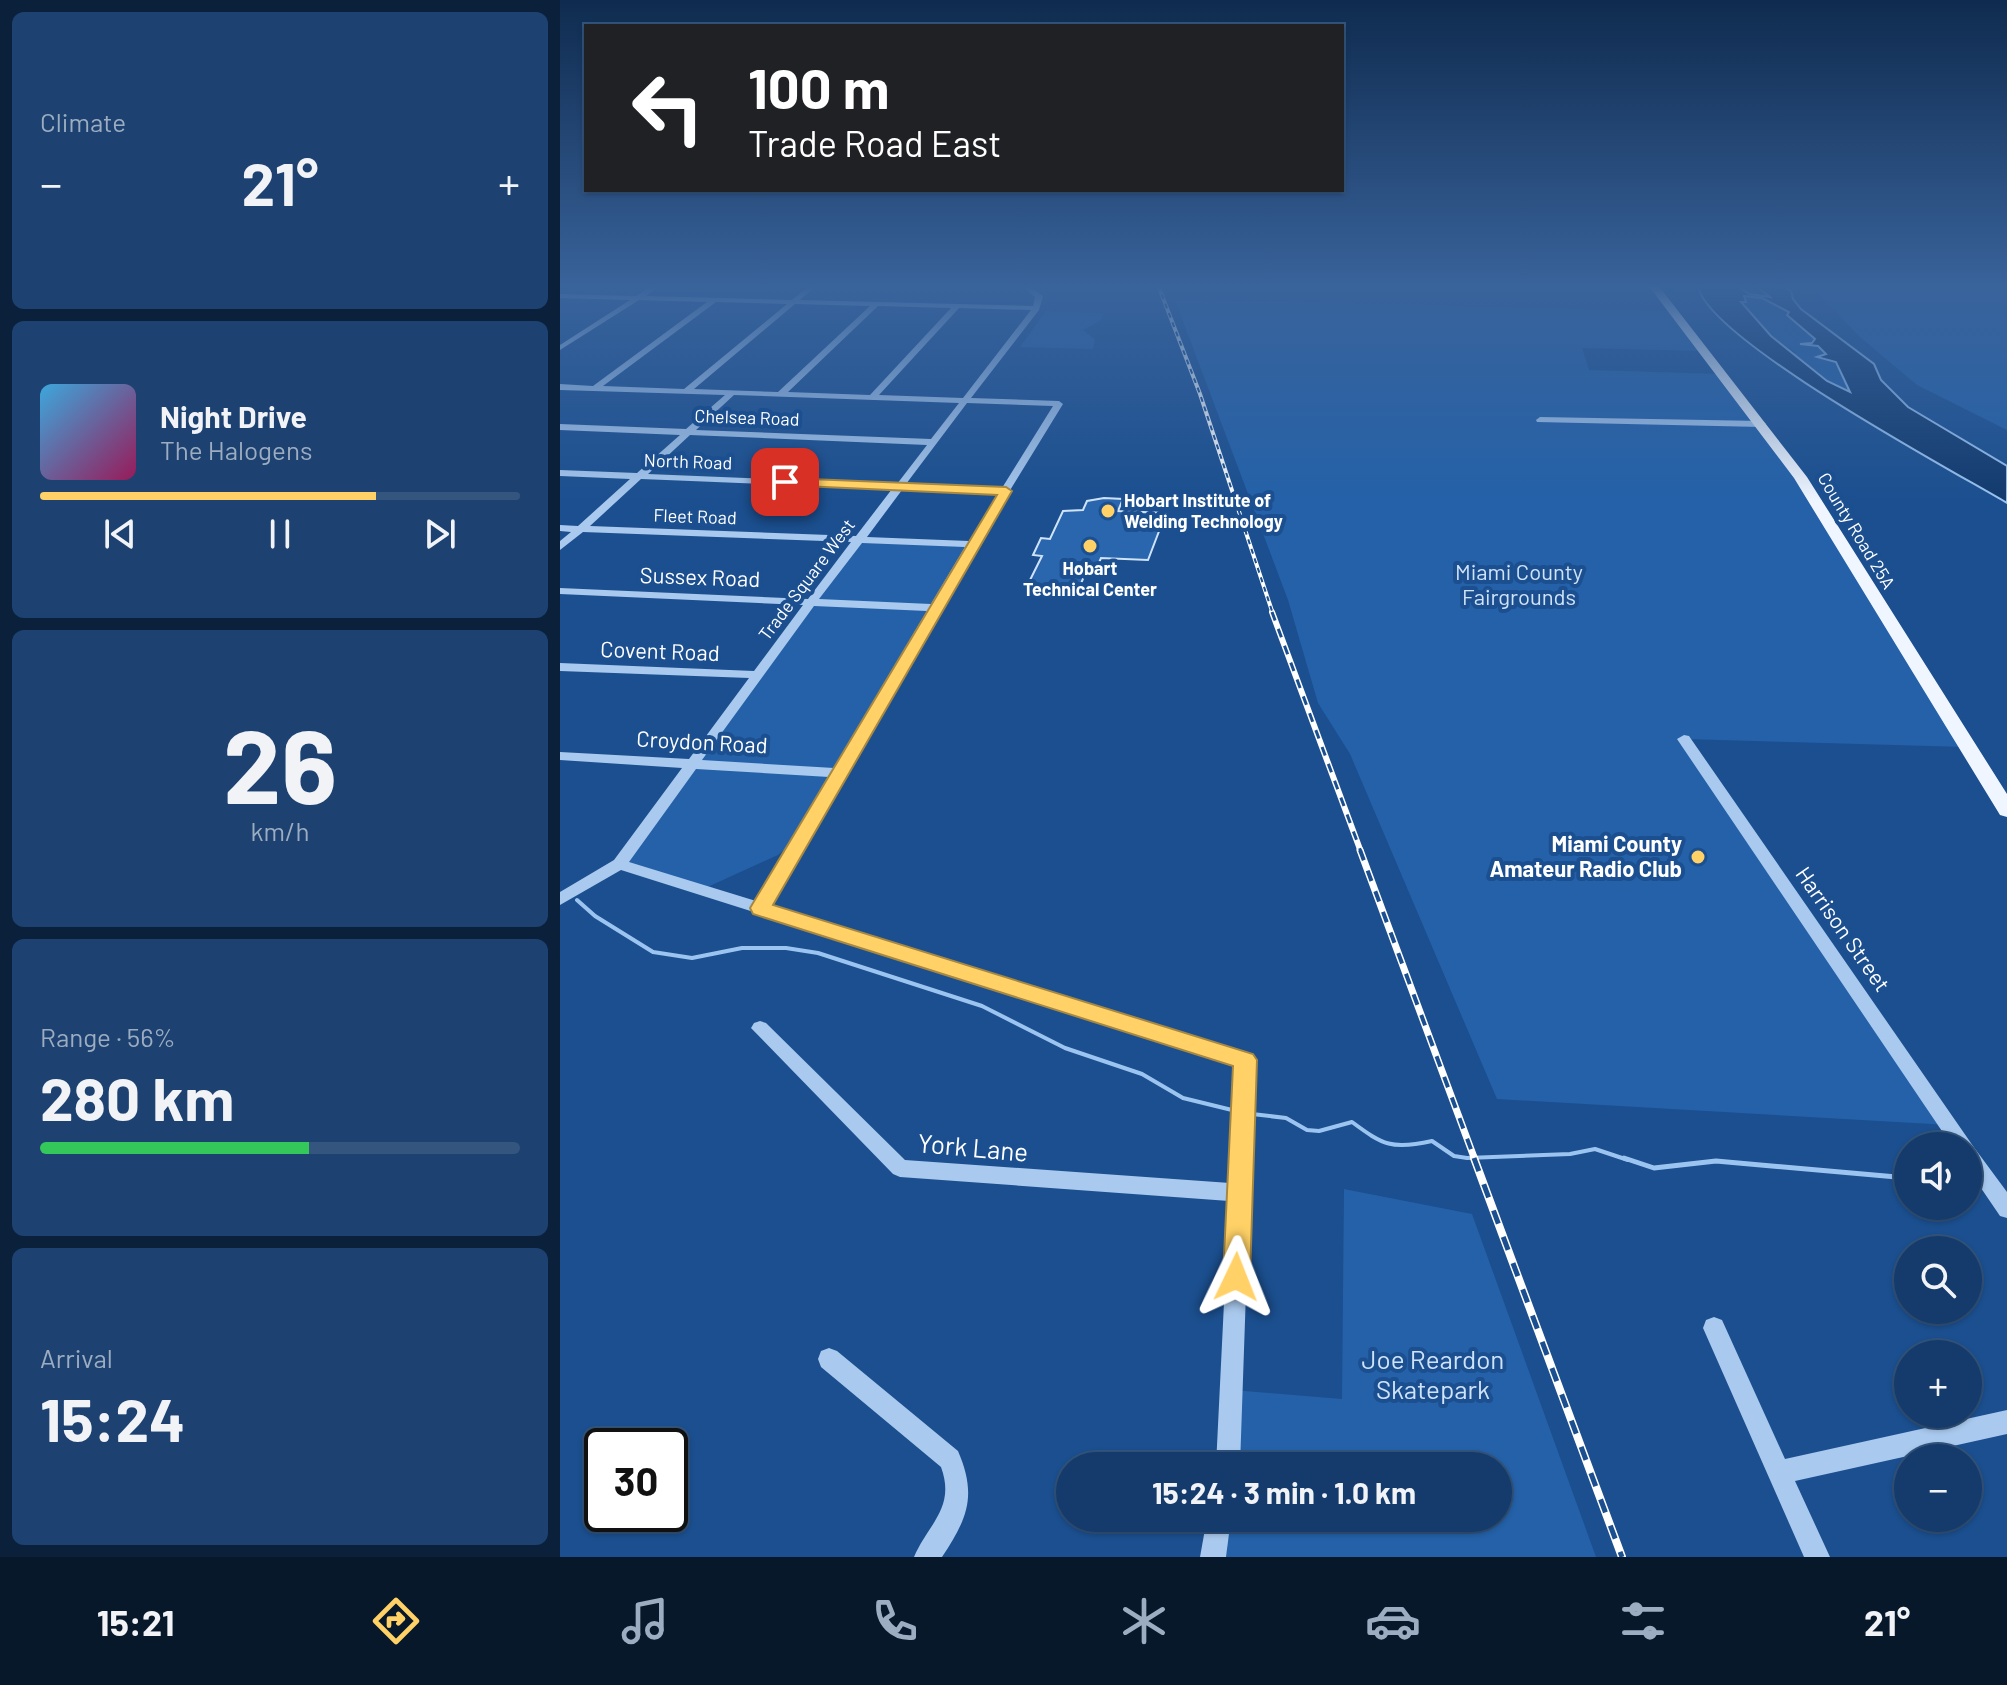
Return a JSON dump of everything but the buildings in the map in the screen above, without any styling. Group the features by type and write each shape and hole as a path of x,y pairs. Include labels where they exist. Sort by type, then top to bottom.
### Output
{"main road":[{"name":"County Road 25A","path":"1710,358 1800,477 2007,810"}],"street":[{"path":"595,388 636,358"},
{"path":"685,392 727,358"},
{"path":"780,395 819,358"},
{"path":"873,397 909,358"},
{"name":"Trade Square West","path":"619,864 812,601 998,358"},
{"path":"560,387 1059,404 935,608 760,908"},
{"path":"560,547 732,393"},
{"path":"1540,420 1762,424"},
{"name":"Chelsea Road","path":"560,427 932,442"},
{"name":"North Road","path":"560,473 1006,491"},
{"name":"Fleet Road","path":"560,528 973,544"},
{"name":"Sussex Road","path":"560,591 935,608"},
{"name":"Covent Road","path":"560,667 758,675"},
{"name":"Harrison Street","path":"1684,739 1953,1132"},
{"name":"Croydon Road","path":"560,756 841,773"},
{"path":"560,899 619,864 1245,1060 1229,1452"},
{"name":"York Lane","path":"760,1028 900,1168 1239,1193"},
{"path":"1982,1173 2007,1209"},
{"path":"1714,1328 1817,1557"},
{"path":"829,1359 950,1459 958,1478 959,1499 927,1557"},
{"path":"1780,1472 2007,1422"},
{"path":"1213,1557 1217,1532"}],"green space":[{"name":"Miami County Fairgrounds","path":"1197,358 1585,358 1589,370 1720,374 1762,424 1965,747 1685,739 1949,1125 1497,1099 1350,754 1318,703 1288,600"},
{"path":"1800,358 1836,362 1851,392 1828,381"},
{"path":"1885,358 2007,358 2007,430 1917,385"},
{"path":"859,539 973,544 807,830 778,855 701,890 619,864"},
{"name":"Joe Reardon Skatepark","path":"1344,1189 1472,1214 1596,1557 1213,1557 1217,1532 1512,1532 1512,1452 1229,1452 1233,1390 1342,1399"}],"shaded area":[{"path":"1769,358 1798,358 1827,381 1850,392 1836,362 1820,358 1866,358 1874,364 1881,380 1908,407 2007,466 2007,503 1888,434"}],"waterway":[{"path":"577,900 595,916 653,952 692,958 742,948 786,948 818,953 982,1006 1065,1048 1142,1074 1183,1098 1236,1111"},
{"path":"1252,1114 1286,1118 1307,1130 1319,1131 1352,1122 1389,1144 1432,1141 1454,1156 1467,1158 1570,1154 1595,1149 1628,1160"},
{"path":"1624,1158 1654,1168 1716,1161 1894,1177"}],"railway":[{"path":"1186,358 1273,614"},
{"path":"1272,612 1361,852"},
{"path":"1360,850 1475,1160"},
{"path":"1474,1158 1622,1557"}],"place":[{"name":"Hobart Institute of Welding Technology","path":"1108,511"},
{"name":"Hobart Technical Center","path":"1090,546"},
{"name":"Miami County Amateur Radio Club","path":"1698,857"}],"route":[{"path":"785,482 1006,491 964,557 760,908 1245,1060 1236,1277"}]}
